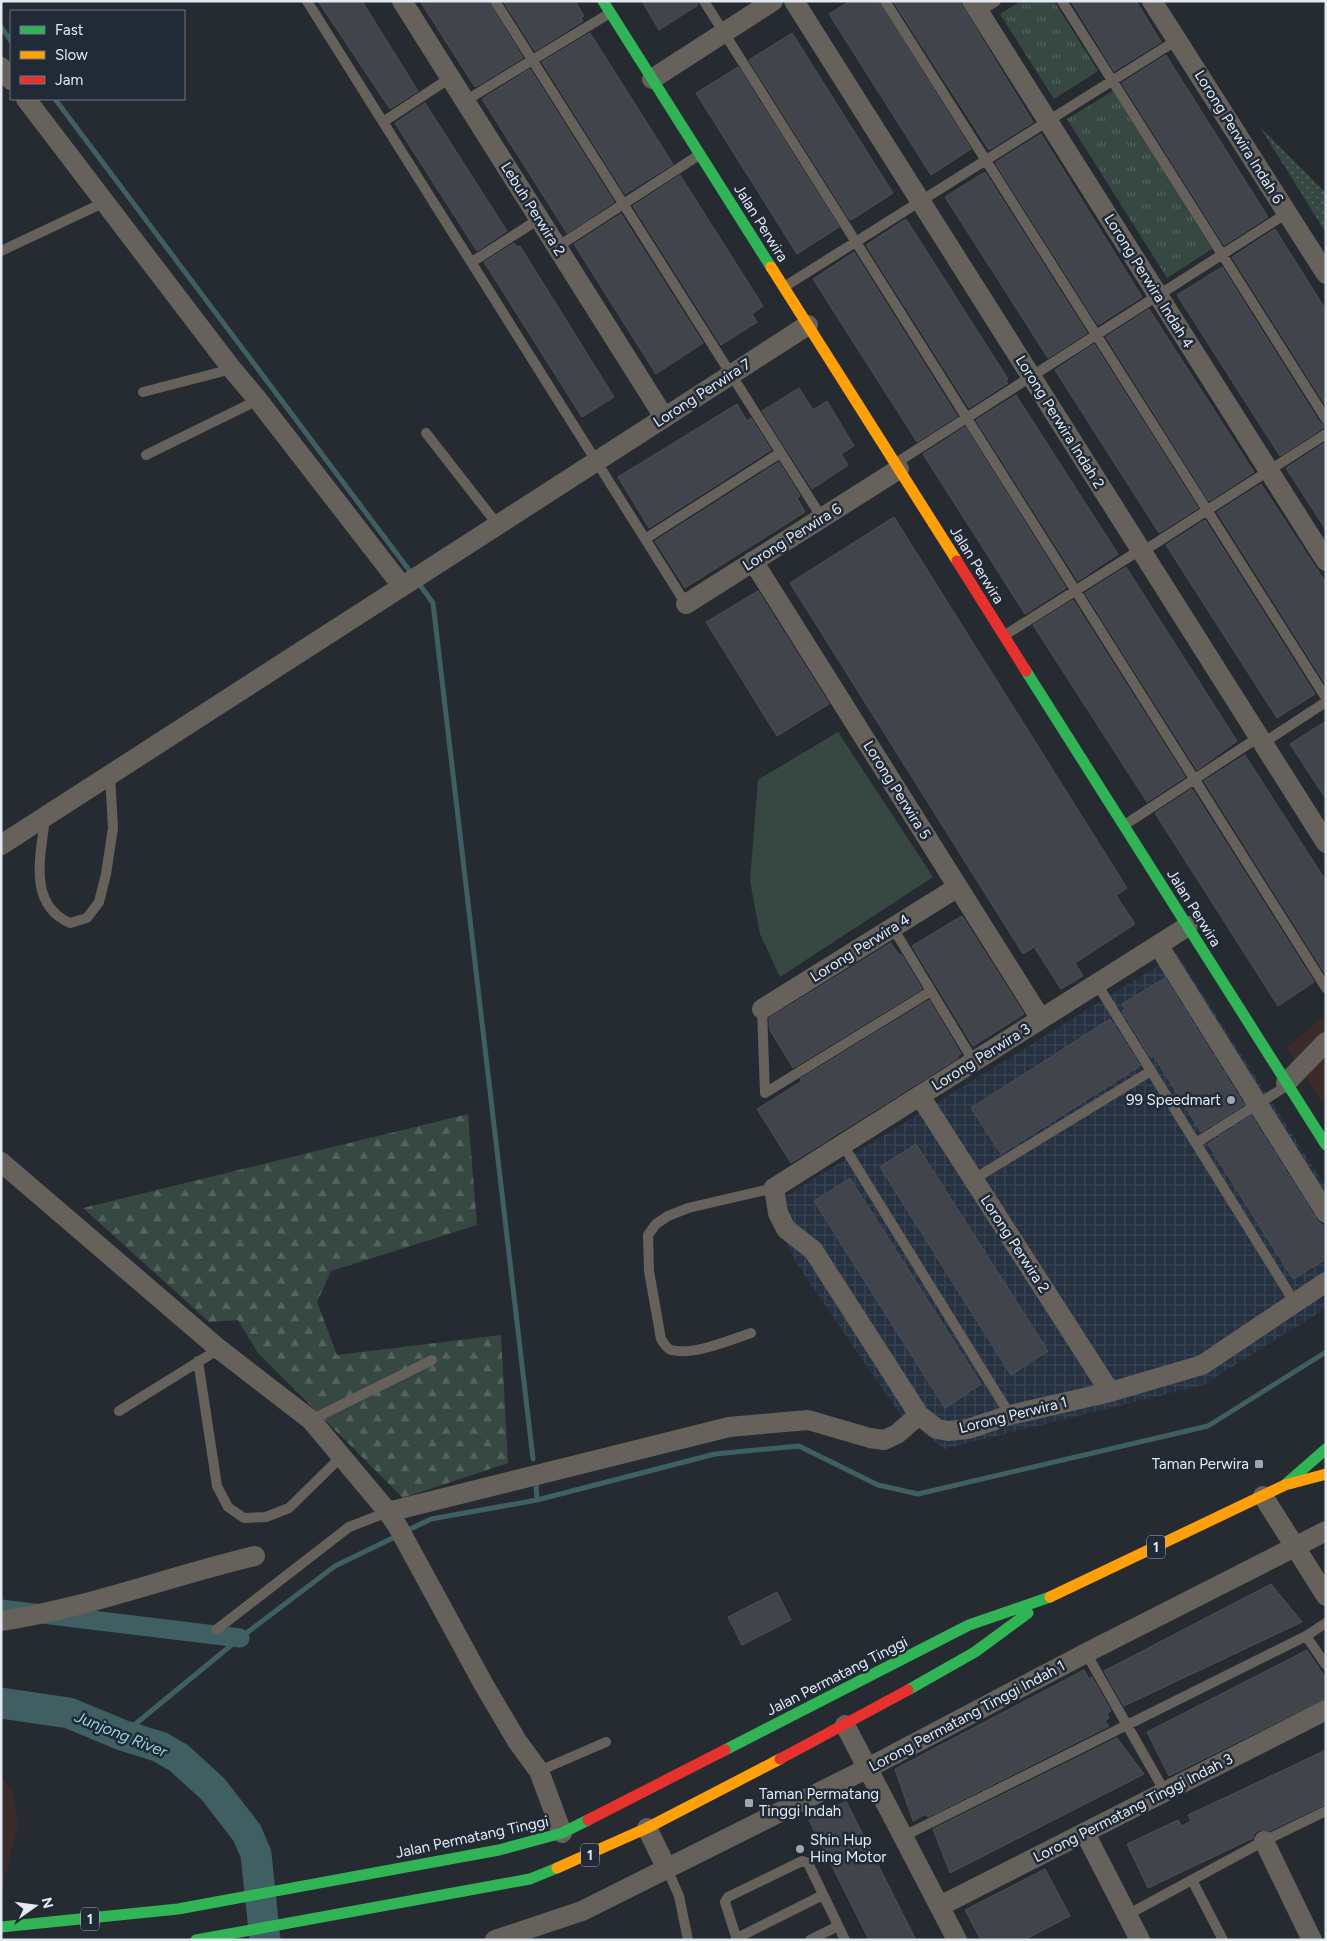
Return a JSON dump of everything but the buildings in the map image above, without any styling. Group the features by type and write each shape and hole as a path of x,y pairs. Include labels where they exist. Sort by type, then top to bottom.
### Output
{"main road":[{"name":"Jalan Perwira","path":"604,1 1326,1145"},
{"name":"Jalan Permatang Tinggi","path":"1285,1485 1326,1449"},
{"name":"Jalan Permatang Tinggi","path":"1,1927 178,1909 499,1850 562,1833 969,1625 1050,1598 1285,1485 1326,1474"},
{"name":"Jalan Permatang Tinggi","path":"196,1940 530,1879 580,1859 647,1828 837,1718 975,1652 1050,1598"},
{"path":"804,1710 819,1708 837,1718"}],"street":[{"name":"Lebuh Perwira 2","path":"402,1 664,417"},
{"path":"652,79 773,1"},
{"name":"Lorong Perwira Indah 2","path":"794,1 1326,843"},
{"name":"Lorong Perwira Indah 6","path":"1152,1 1326,274"},
{"name":"Lorong Perwira Indah 4","path":"976,7 1326,561"},
{"path":"1,67 10,79"},
{"path":"27,100 232,369 404,584"},
{"name":"Lorong Perwira 7","path":"1,845 808,324"},
{"name":"Lorong Perwira 6","path":"686,604 822,518 897,466"},
{"name":"Lorong Perwira 5","path":"753,561 1041,1019"},
{"name":"Lorong Perwira 4","path":"762,1009 958,887"},
{"name":"Lorong Perwira 3","path":"774,1188 1188,926"},
{"path":"1158,945 1326,1212"},
{"path":"1287,1084 1326,1042"},
{"name":"Lorong Perwira 2","path":"920,1096 1110,1392"},
{"path":"1,1162 219,1349 311,1420 342,1456 393,1519 488,1693 517,1741 539,1771 562,1833"},
{"name":"Lorong Perwira 1","path":"774,1188 778,1213 786,1229 813,1250 919,1415 937,1429 968,1429 1010,1415 1110,1392 1202,1365 1326,1282"},
{"path":"393,1519 728,1427 808,1420 870,1438 884,1440 897,1434 919,1415"},
{"path":"1263,1496 1326,1596"},
{"name":"Lorong Permatang Tinggi Indah 1","path":"495,1940 582,1912 868,1768 1086,1653 1326,1531"},
{"path":"1,1621 97,1600 255,1556"},
{"name":"Lorong Permatang Tinggi Indah 3","path":"940,1906 1326,1710"},
{"path":"837,1718 868,1768 957,1940"},
{"path":"647,1828 667,1868"},
{"path":"1084,1833 1140,1940"},
{"path":"1264,1841 1312,1940"}],"lane":[{"path":"307,1 686,604"},
{"path":"495,1 822,518"},
{"path":"704,1 1326,988"},
{"path":"885,1 1326,698"},
{"path":"976,7 996,1"},
{"path":"1062,1 1326,419"},
{"path":"465,101 611,13"},
{"path":"784,287 1177,40"},
{"path":"383,122 450,78"},
{"path":"557,247 700,155"},
{"path":"1,251 105,202"},
{"path":"897,466 966,418 1287,213"},
{"path":"472,262 539,219"},
{"path":"142,392 232,369"},
{"path":"146,455 258,400"},
{"path":"426,433 498,524"},
{"path":"1004,636 1326,434"},
{"path":"645,539 780,453"},
{"path":"1124,826 1194,780 1326,702"},
{"path":"45,817 38,878 44,900 57,917 70,923 87,918 99,902 114,828 110,775"},
{"path":"893,928 974,1062"},
{"path":"1097,984 1295,1303"},
{"path":"762,1009 765,1093 931,991"},
{"path":"974,1179 1151,1071"},
{"path":"1196,1143 1287,1084"},
{"path":"844,1145 1010,1415"},
{"path":"751,1333 695,1350 670,1350 665,1346 661,1339 649,1272 648,1235 656,1224 688,1208 774,1188"},
{"path":"119,1410 219,1349"},
{"path":"311,1420 432,1360"},
{"path":"198,1362 217,1486 228,1507 244,1518 266,1517 289,1508 342,1456"},
{"path":"216,1630 349,1528 393,1519"},
{"path":"904,1836 1306,1636 1326,1623"},
{"path":"1306,1636 1326,1664"},
{"path":"1086,1653 1165,1792"},
{"path":"539,1771 606,1742"},
{"path":"1127,1915 1264,1841 1326,1811"},
{"path":"823,1895 737,1939 725,1902 728,1897 802,1861 808,1863 845,1940"},
{"path":"667,1868 680,1896 688,1940"},
{"path":"1192,1880 1223,1940"},
{"path":"810,1940 838,1926"}],"shaded area":[{"path":"1177,954 1326,1187 1326,1308 1203,1385 944,1449 899,1413 796,1263 770,1206"},
{"path":"1326,1014 1326,1109 1287,1048"},
{"path":"1,1778 12,1790 18,1824 1,1894"}],"green space":[{"path":"1021,1 1054,1 1098,71 1054,99 1000,14"},
{"path":"1113,91 1212,249 1167,278 1067,119"},
{"path":"1260,127 1326,193 1326,233"},
{"path":"838,732 933,877 780,977 760,934 750,881 758,780"},
{"path":"468,1114 477,1225 331,1271 317,1302 337,1355 501,1335 508,1463 403,1498 258,1353 238,1320 209,1322 83,1208"}],"waterway":[{"path":"1,27 10,40"},
{"path":"56,100 412,574"},
{"path":"417,581 433,603 533,1459"},
{"path":"404,1532 431,1519 537,1500 715,1454 799,1446 878,1485 918,1494 1208,1426 1326,1352"},
{"path":"536,1484 537,1500"},
{"path":"122,1735 240,1638 335,1566 397,1536"},
{"path":"1,1609 240,1638"},
{"name":"Junjong River","path":"1,1703 69,1713 122,1735 160,1747 179,1758 213,1789 247,1833 256,1854 265,1940"}],"traffic: fast":[{"path":"603,1 771,267"},
{"path":"1026,671 1326,1145"},
{"path":"1286,1484 1326,1449"},
{"path":"725,1750 969,1625 1050,1597"},
{"path":"908,1690 975,1652 1028,1613"},
{"path":"1,1927 178,1909 499,1850 562,1833 588,1820"},
{"path":"196,1940 530,1879 557,1868"}],"traffic: slow":[{"path":"771,267 957,561"},
{"path":"1050,1597 1285,1485 1326,1474"},
{"path":"557,1868 647,1828 780,1759"}],"traffic: jam":[{"path":"957,561 1026,671"},
{"path":"780,1759 908,1690"},
{"path":"588,1820 725,1750"}],"place":[{"name":"99 Speedmart","path":"1231,1100"},
{"name":"Taman Perwira","path":"1259,1464"},
{"name":"Taman Permatang Tinggi Indah","path":"749,1803"},
{"name":"Shin Hup Hing Motor","path":"800,1849"}]}
